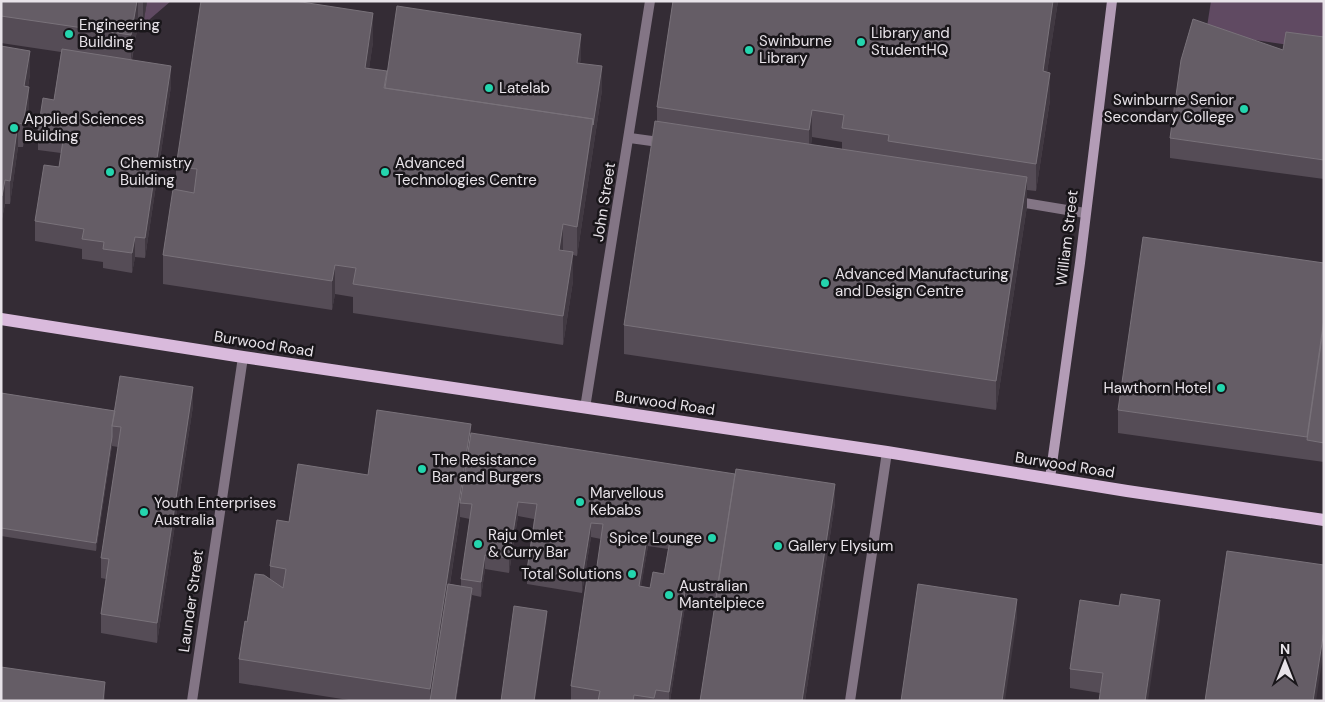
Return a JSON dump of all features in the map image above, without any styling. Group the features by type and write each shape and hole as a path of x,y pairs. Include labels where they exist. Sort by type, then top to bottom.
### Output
{"main road":[{"name":"Burwood Road","path":"1,319 243,357 887,452 1324,520"}],"street":[{"name":"John Street","path":"585,408 630,138 650,1"},
{"name":"William Street","path":"1050,478 1080,263 1112,1"},
{"path":"630,138 678,146"},
{"path":"999,198 1085,213"},
{"name":"Launder Street","path":"192,701 243,357"},
{"path":"850,701 887,452"}],"shaded area":[{"path":"147,1 171,1 143,25"},
{"path":"1211,1 1324,1 1324,50 1206,33"}],"building":[{"path":"1,1 137,1 131,35 1,16"},
{"name":"Advanced Technologies Centre","path":"201,1 295,1 373,13 365,68 387,71 384,88 593,119 577,227 563,224 559,250 573,252 563,316 353,284 356,268 335,265 332,281 163,255 173,189 194,193 197,169 176,167"},
{"name":"Library and StudentHQ","path":"673,1 1053,1 1043,71 1050,73 1036,164 888,141 889,135 842,128 844,115 812,110 809,130 657,107"},
{"name":"Latelab","path":"397,6 581,34 577,63 602,66 593,125 593,119 385,88"},
{"path":"1193,19 1283,50 1286,32 1324,37 1324,160 1170,138 1181,60"},
{"name":"Applied Sciences Building","path":"1,46 30,51 24,86 29,87 23,124 18,123 10,181 5,180 2,196 1,196"},
{"name":"Chemistry Building","path":"62,49 171,66 145,238 135,237 132,253 103,249 104,242 82,239 84,229 35,221 44,165 59,167 64,134 38,130 43,98 54,100"},
{"name":"Advanced Manufacturing and Design Centre","path":"655,121 1027,177 996,381 624,325"},
{"name":"Hawthorn Hotel","path":"1143,237 1324,263 1324,319 1307,437 1118,410"},
{"path":"1324,323 1324,443 1307,440"},
{"name":"Youth Enterprises Australia","path":"120,376 193,387 157,623 101,614 109,559 101,558 121,427 112,426"},
{"path":"1,393 115,411 96,543 1,528"},
{"path":"377,410 471,424 430,689 239,659 255,574 264,575 283,588 286,569 270,566 277,520 289,522 298,464 368,475"},
{"path":"471,433 735,474 717,590 686,586 669,692 656,690 654,698 634,695 633,701 598,701 600,691 571,686 587,578 595,580 603,524 591,523 582,578 527,570 537,504 518,502 509,558 485,555 481,582 461,579 472,504 460,503","holes":["648,532 671,535 664,574 653,572 650,588 639,586"]},
{"path":"736,469 835,484 802,701 700,701"},
{"path":"1227,551 1324,565 1324,630 1313,701 1205,701"},
{"path":"448,584 472,588 455,701 430,701"},
{"path":"918,584 1017,599 1002,701 901,701"},
{"path":"1121,594 1160,600 1145,701 1099,701 1103,673 1070,669 1080,600 1119,606"},
{"path":"514,606 547,611 534,701 501,701"},
{"path":"1,667 105,682 103,701 1,701"}],"place":[{"name":"Engineering Building","path":"69,34"},
{"name":"Library and StudentHQ","path":"861,42"},
{"name":"Swinburne Library","path":"749,50"},
{"name":"Latelab","path":"489,88"},
{"name":"Swinburne Senior Secondary College","path":"1244,109"},
{"name":"Applied Sciences Building","path":"14,128"},
{"name":"Chemistry Building","path":"110,172"},
{"name":"Advanced Technologies Centre","path":"385,172"},
{"name":"Advanced Manufacturing and Design Centre","path":"825,283"},
{"name":"Hawthorn Hotel","path":"1221,388"},
{"name":"The Resistance Bar and Burgers","path":"422,469"},
{"name":"Marvellous Kebabs","path":"580,502"},
{"name":"Youth Enterprises Australia","path":"144,512"},
{"name":"Spice Lounge","path":"712,538"},
{"name":"Raju Omlet & Curry Bar","path":"478,544"},
{"name":"Gallery Elysium","path":"778,546"},
{"name":"Total Solutions","path":"632,574"},
{"name":"Australian Mantelpiece","path":"669,595"}]}
